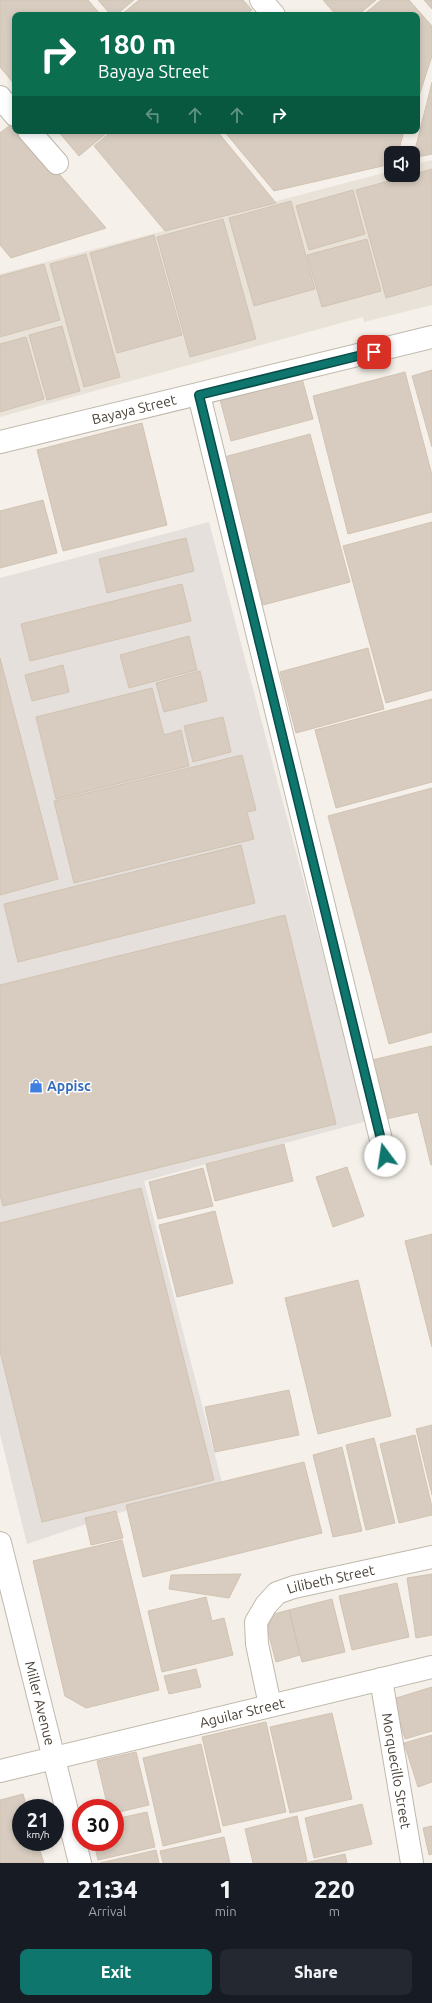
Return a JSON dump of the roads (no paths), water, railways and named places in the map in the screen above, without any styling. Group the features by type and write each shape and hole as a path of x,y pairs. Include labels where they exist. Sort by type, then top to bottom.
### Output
{"street":[{"path":"261,0 271,12"},
{"path":"0,97 12,111"},
{"path":"32,134 57,163"},
{"name":"Bayaya Street","path":"0,442 199,395 432,337"},
{"path":"199,395 385,1156"},
{"name":"Miller Avenue","path":"0,1543 80,1863"},
{"name":"Lilibeth Street","path":"270,1705 257,1644 256,1622 266,1605 278,1593 294,1587 432,1557"},
{"name":"Aguilar Street","path":"0,1771 432,1667"},
{"name":"Morquecillo Street","path":"381,1679 412,1863"}],"place":[{"name":"Appisc","path":"36,1086"}]}
